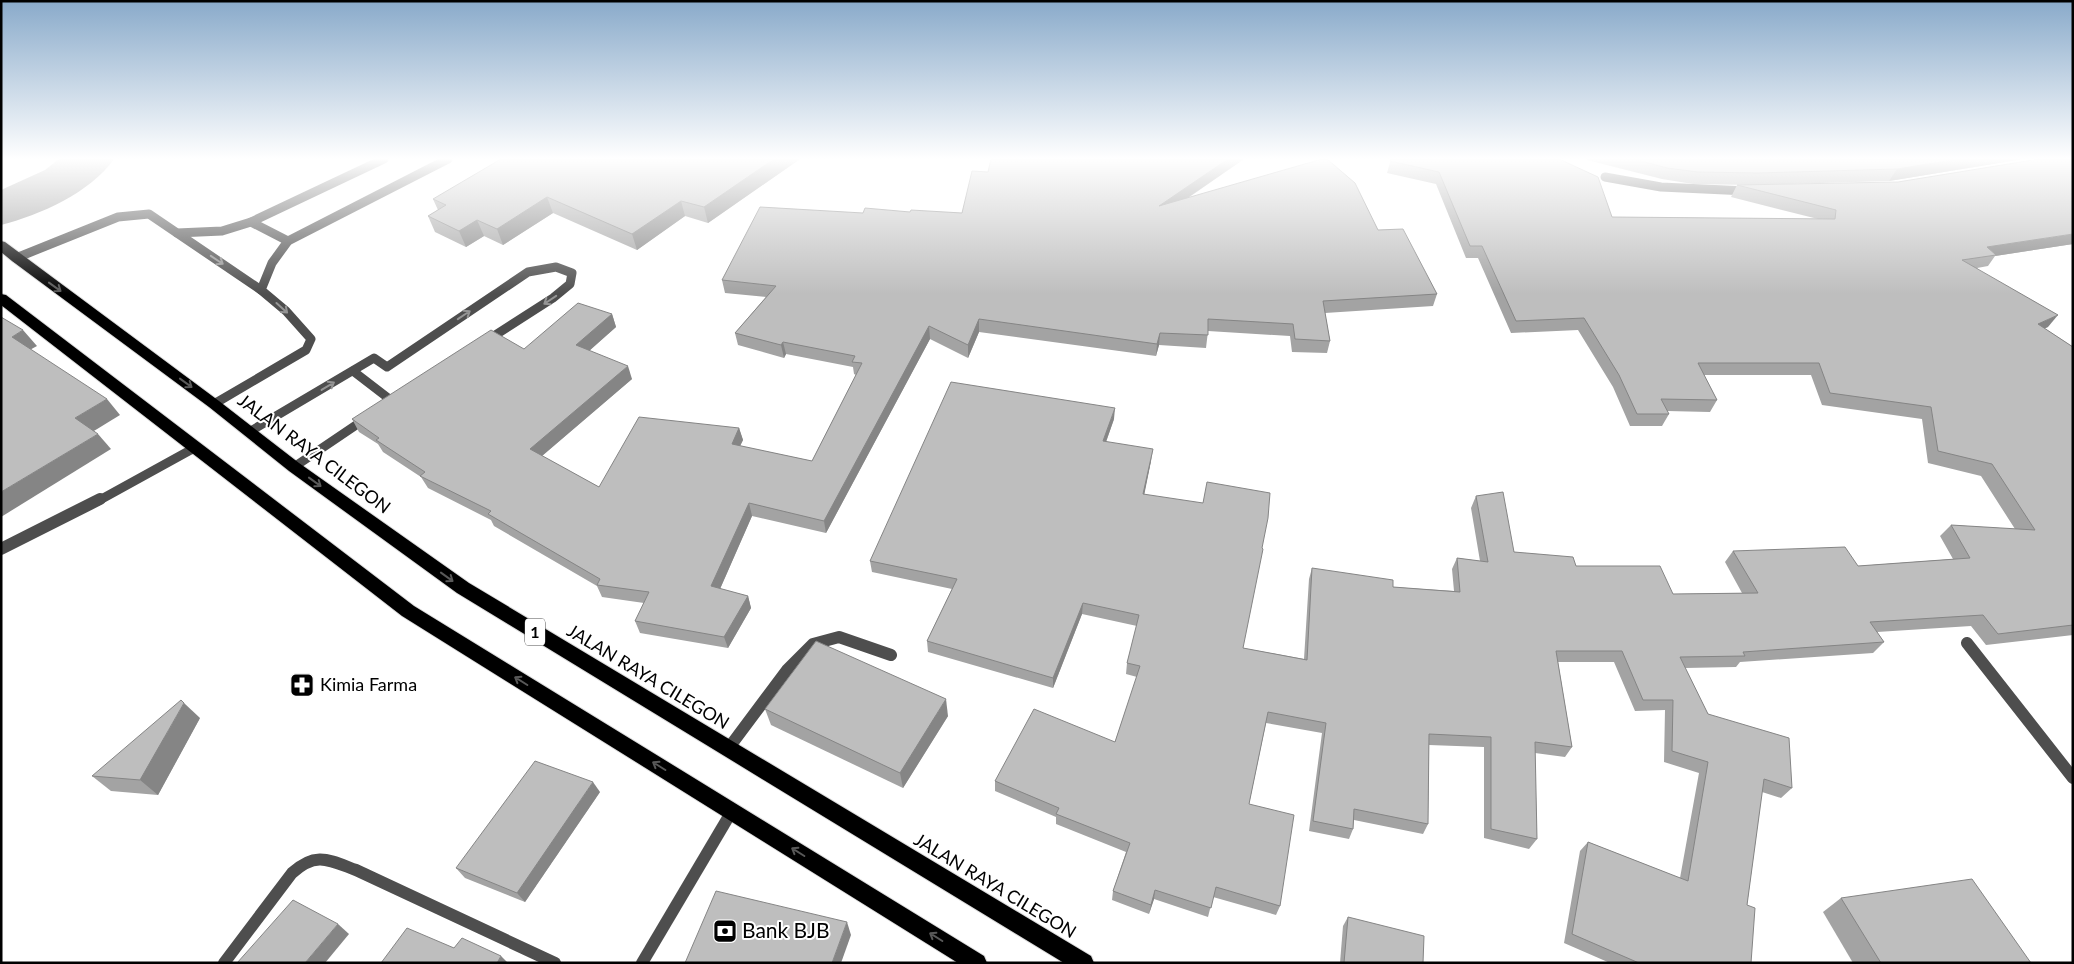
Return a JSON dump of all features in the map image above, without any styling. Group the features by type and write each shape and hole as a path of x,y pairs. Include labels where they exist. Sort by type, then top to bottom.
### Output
{"highway":[{"name":"1","path":"1,245 16,258"},
{"name":"JALAN RAYA CILEGON","path":"16,258 214,404 294,467 463,588 1084,963"},
{"path":"1,298 408,610 977,963"}],"street":[{"path":"177,233 222,231 251,222 289,204"},
{"path":"261,290 272,263 288,241 360,204"},
{"path":"16,258 118,217 149,214 261,290 286,310 311,339 306,350 214,404"},
{"path":"251,222 288,241"},
{"path":"250,432 374,358 387,367 528,272 548,266 562,267 572,273 570,284 553,298 481,344"},
{"path":"353,371 393,401"},
{"path":"294,467 370,415"},
{"path":"1,549 125,487 196,447"},
{"path":"728,749 787,670 813,644 839,637 891,655"},
{"path":"1967,643 2073,778"},
{"path":"642,963 732,811"},
{"path":"224,963 292,873 308,860 318,858 330,860 356,870 555,963"}],"building":[{"path":"444,204 536,204 497,229 477,220 459,231 428,216 446,205"},
{"path":"563,204 677,204 632,234"},
{"path":"692,204 708,204 704,207"},
{"path":"964,204 1162,204 1159,206 1166,204 1365,204 1378,230 1403,229 1437,294 1323,301 1330,341 1295,339 1293,324 1208,319 1208,335 1160,333 1157,344 979,319 968,345 929,326 824,521 749,503 711,586 748,596 724,637 635,621 649,592 597,585 600,579 488,514 491,511 420,476 425,472 376,440 379,438 352,419 491,330 524,349 578,303 612,314 576,345 628,366 530,449 599,487 639,417 739,428 732,444 812,461 862,363 852,362 855,356 783,342 781,345 735,333 776,286 722,280 760,207 863,213 865,208 910,212 911,210 962,213"},
{"path":"1452,204 1607,204 1612,217 1835,219 1836,210 1812,204 2073,204 2073,234 1987,247 1996,255 1962,260 2058,315 2038,324 2073,347 2073,625 1998,634 1983,615 1870,622 1884,642 1743,652 1745,656 1680,657 1708,714 1789,738 1792,788 1764,779 1747,905 1755,908 1751,963 1639,963 1572,934 1588,842 1688,881 1708,762 1672,751 1673,700 1643,700 1622,651 1556,651 1572,747 1535,742 1537,839 1491,829 1491,737 1429,734 1428,824 1354,809 1353,829 1313,821 1326,723 1268,712 1249,804 1294,815 1280,906 1216,887 1211,908 1155,890 1151,905 1113,891 1130,843 1056,814 1059,808 995,781 1034,709 1115,742 1140,666 1127,663 1139,615 1083,603 1053,678 927,641 957,579 870,561 951,382 1115,408 1103,441 1153,449 1143,494 1203,503 1207,482 1270,493 1263,549 1243,648 1307,660 1312,568 1393,580 1393,587 1460,592 1457,558 1488,562 1476,496 1503,492 1514,552 1573,557 1576,566 1660,566 1673,594 1758,593 1733,551 1845,547 1858,566 1970,558 1951,525 2035,530 1992,464 1938,451 1931,407 1830,393 1819,363 1698,363 1717,400 1661,399 1669,414 1637,414 1619,375 1584,318 1516,321 1482,246 1470,246"},
{"path":"1,317 23,330 12,337 107,399 75,418 98,434 1,492"},
{"path":"816,641 946,699 900,773 765,709"},
{"path":"181,700 184,703 140,780 92,776"},
{"path":"535,761 593,782 517,893 456,868"},
{"path":"1972,879 2031,963 1881,963 1841,898"},
{"path":"716,891 847,922 832,963 685,963"},
{"path":"293,900 338,924 305,963 237,963"},
{"path":"1348,917 1424,936 1423,963 1344,963"},
{"path":"407,928 454,948 462,938 501,956 497,963 381,963"}],"waterway":[{"path":"1,209 12,204"}],"place":[{"name":"Kimia Farma","path":"302,685"},
{"name":"Bank BJB","path":"725,931"}]}
